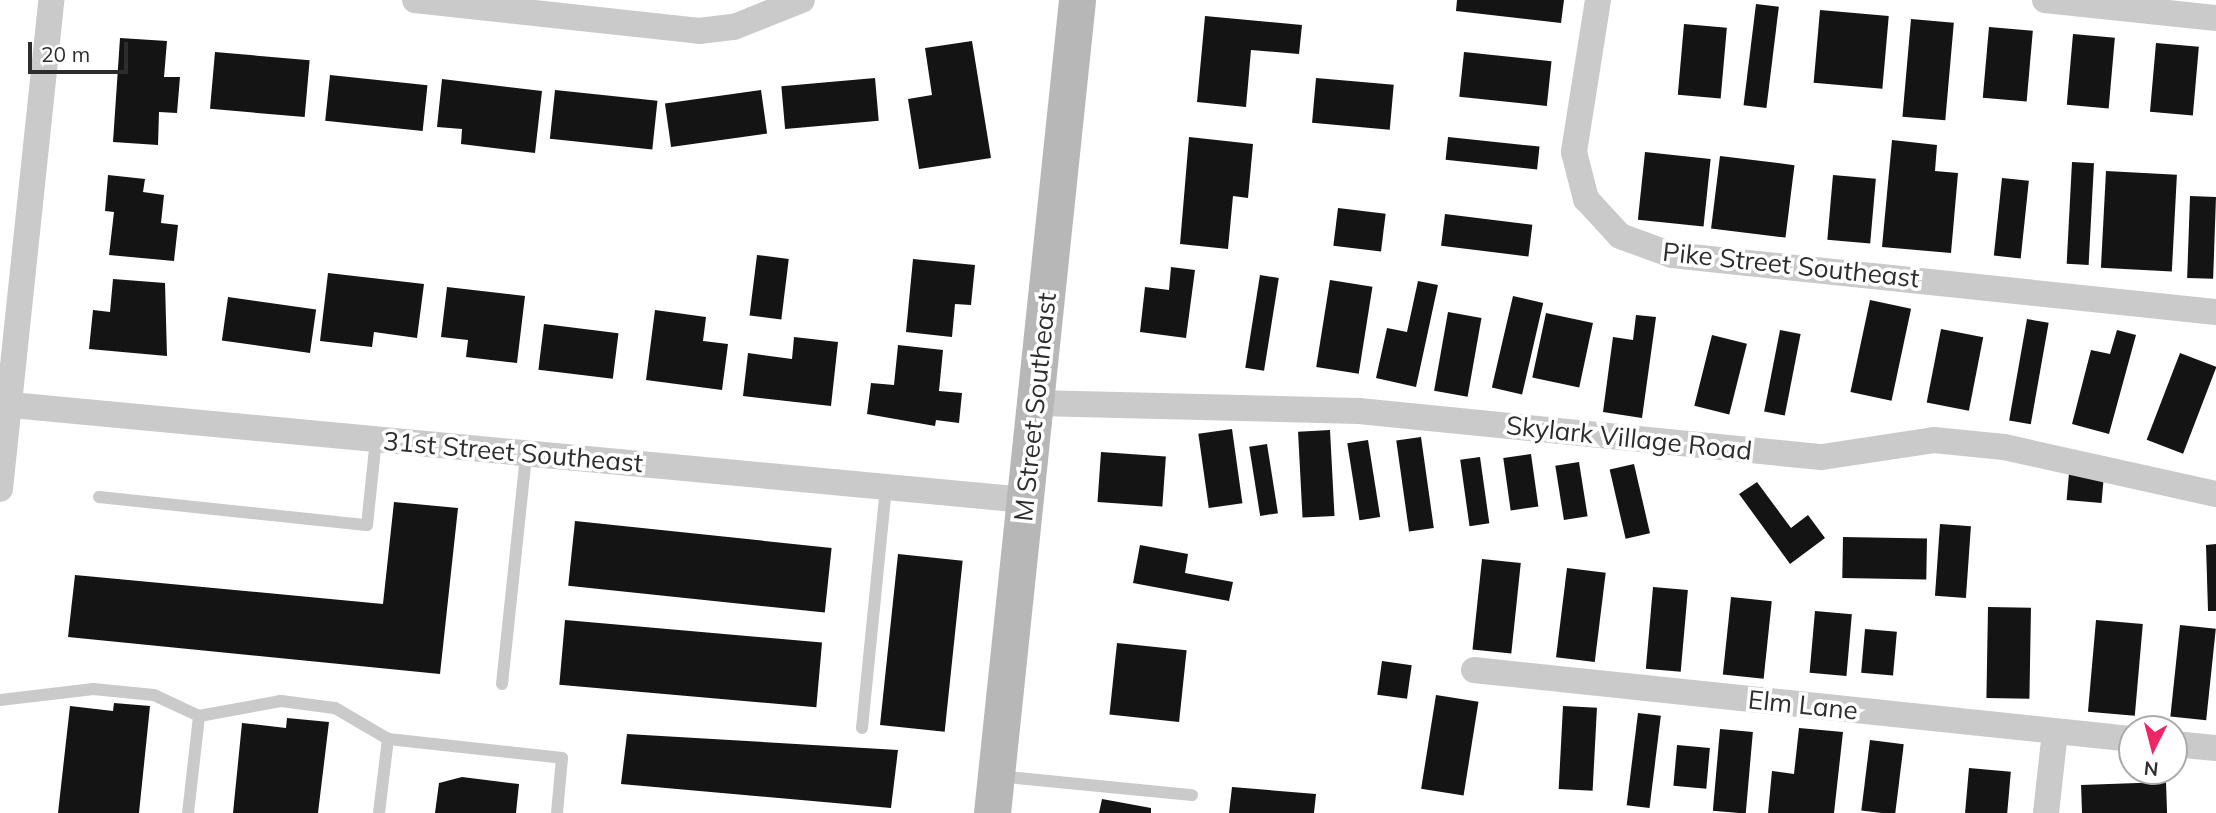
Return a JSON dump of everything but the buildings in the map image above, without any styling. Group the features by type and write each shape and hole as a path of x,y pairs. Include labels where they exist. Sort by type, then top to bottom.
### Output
{"street":[{"path":"0,489 4,405 51,0"},
{"path":"415,0 699,31 734,27 802,0"},
{"name":"M Street Southeast","path":"992,813 1077,0"},
{"name":"Pike Street Southeast","path":"1598,0 1574,152 1587,199 1620,236 1672,255 2216,312"},
{"path":"2045,0 2216,18"},
{"name":"Skylark Village Road","path":"1035,403 1359,411 1822,457 1934,440 2004,447 2216,494"},
{"name":"31st Street Southeast","path":"4,405 1026,500"},
{"name":"Elm Lane","path":"1474,670 2118,739"},
{"path":"2046,813 2055,732"},
{"path":"2188,745 2216,748"}],"lane":[{"path":"99,497 367,525 376,440"},
{"path":"502,684 526,454"},
{"path":"862,728 886,487"},
{"path":"0,700 93,689 155,695 199,716 281,701 335,708 388,739 562,758 557,813"},
{"path":"188,813 199,716"},
{"path":"379,813 388,739"},
{"path":"996,776 1192,795"}]}
